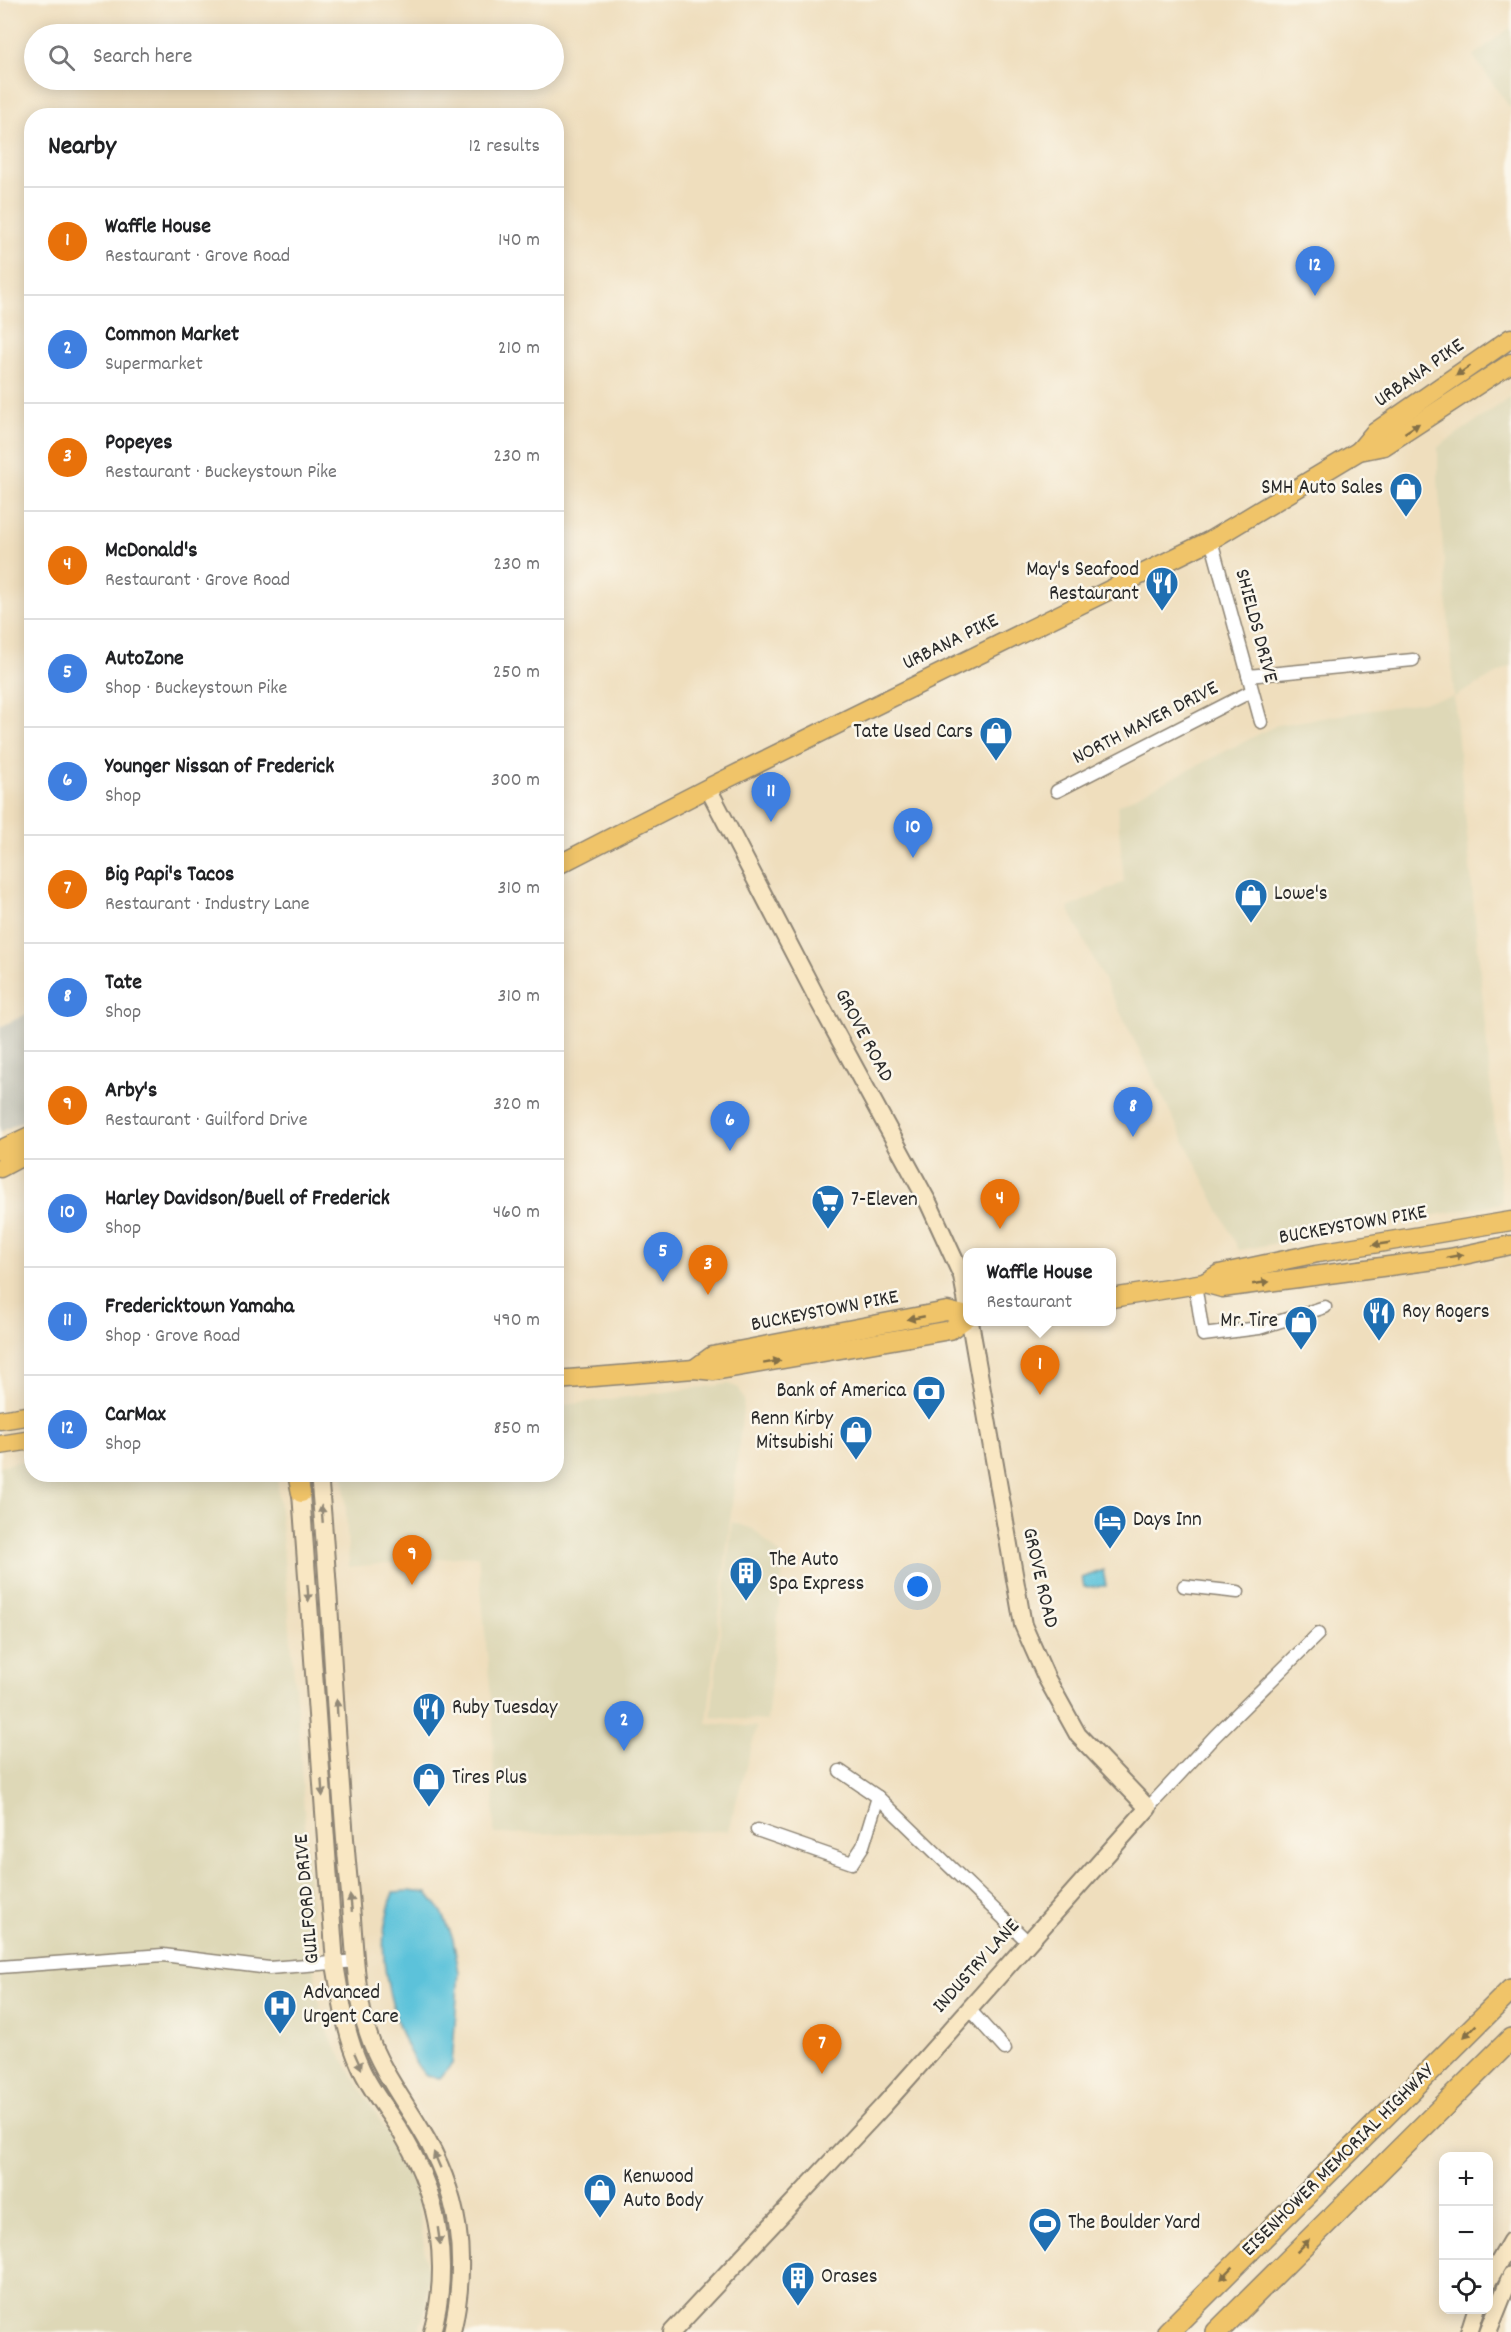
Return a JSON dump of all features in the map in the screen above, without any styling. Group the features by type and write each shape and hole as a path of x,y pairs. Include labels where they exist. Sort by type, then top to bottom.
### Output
{"highway":[{"name":"EISENHOWER MEMORIAL HIGHWAY","path":"1168,2332 1511,1990"},
{"name":"EISENHOWER MEMORIAL HIGHWAY","path":"1217,2332 1511,2039"}],"main road":[{"name":"URBANA PIKE","path":"564,862 708,788 1211,540 1359,451 1374,434 1511,338"},
{"name":"URBANA PIKE","path":"1359,451 1384,446 1511,363"},
{"name":"GROVE ROAD","path":"708,788 818,1000 929,1204 963,1282"},
{"path":"0,1150 24,1139"},
{"path":"0,1168 24,1155"},
{"name":"BUCKEYSTOWN PIKE","path":"1116,1297 1200,1284 1219,1274 1318,1253 1406,1241 1511,1221"},
{"name":"BUCKEYSTOWN PIKE","path":"1200,1284 1222,1288 1450,1258 1511,1245"},
{"name":"BUCKEYSTOWN PIKE","path":"564,1379 694,1369 712,1356 947,1311 963,1315"},
{"name":"GROVE ROAD","path":"971,1326 1023,1625 1047,1678 1078,1735 1148,1808"},
{"path":"0,1420 24,1416"},
{"path":"0,1446 24,1442"},
{"path":"299,1482 301,1493"},
{"name":"GUILFORD DRIVE","path":"320,1482 334,1661 345,1844 363,2013 373,2046 432,2149 451,2193 461,2270 452,2332"},
{"name":"GUILFORD DRIVE","path":"301,1493 335,1964 345,2020 357,2060 422,2170 435,2213 440,2239 441,2281 432,2332"},
{"name":"INDUSTRY LANE","path":"672,2332 1029,1943 1148,1808"},
{"path":"1493,2272 1511,2241"},
{"path":"1488,2332 1511,2275"},
{"path":"1469,2332 1475,2314"}],"street":[{"name":"SHIELDS DRIVE","path":"1211,540 1261,722"},
{"path":"1248,676 1413,660"},
{"name":"NORTH MAYER DRIVE","path":"1058,791 1252,691"},
{"path":"1200,1284 1203,1335 1259,1328 1325,1307"},
{"path":"1184,1586 1238,1592"},
{"name":"INDUSTRY LANE","path":"1148,1808 1215,1736 1318,1634"},
{"path":"840,1771 878,1797 1029,1943"},
{"path":"757,1830 852,1863 863,1846 878,1797"},
{"path":"0,1967 163,1955 269,1968 357,1961"},
{"path":"969,2009 1005,2049"}],"shaded area":[{"path":"1511,27 1511,109 1473,56"},
{"path":"1511,397 1511,666 1454,697 1438,480 1438,447"},
{"path":"1454,697 1502,1203 1239,1250 1068,908 1124,882 1117,806 1277,725"},
{"path":"24,1015 24,1120 0,1132 0,1027"},
{"path":"728,1384 739,1388 744,1400 707,1723 757,1727 728,1831 494,1834 493,1720 478,1555 349,1567 344,1482 564,1482 564,1405"},
{"path":"24,1461 24,1482 278,1482 299,1735 316,1984 321,2013 329,2036 397,2148 416,2186 428,2277 426,2308 418,2332 0,2332 0,1466"},
{"path":"732,1522 753,1529 784,1558 767,1721 711,1717"}],"water":[{"path":"1103,1570 1106,1586 1084,1587 1082,1578"},
{"path":"393,1892 427,1893 442,1912 453,1939 459,1972 452,2064 440,2078 426,2076 416,2063 400,2029 388,1988 384,1949 385,1923"}],"place":[{"name":"CarMax","path":"1315,296"},
{"name":"SMH Auto Sales","path":"1406,518"},
{"name":"May's Seafood Restaurant","path":"1162,612"},
{"name":"Tate Used Cars","path":"996,762"},
{"name":"Fredericktown Yamaha","path":"771,822"},
{"name":"Harley Davidson/Buell of Frederick","path":"913,858"},
{"name":"Lowe's","path":"1251,924"},
{"name":"Tate","path":"1133,1137"},
{"name":"Younger Nissan of Frederick","path":"730,1151"},
{"name":"McDonald's","path":"1000,1229"},
{"name":"7-Eleven","path":"828,1230"},
{"name":"AutoZone","path":"663,1282"},
{"name":"Popeyes","path":"708,1295"},
{"name":"Roy Rogers","path":"1379,1342"},
{"name":"Mr. Tire","path":"1301,1351"},
{"name":"Waffle House","path":"1040,1395"},
{"name":"Bank of America","path":"929,1421"},
{"name":"Renn Kirby Mitsubishi","path":"856,1461"},
{"name":"Days Inn","path":"1110,1550"},
{"name":"Arby's","path":"412,1585"},
{"name":"The Auto Spa Express","path":"746,1602"},
{"name":"Ruby Tuesday","path":"429,1738"},
{"name":"Common Market","path":"624,1751"},
{"name":"Tires Plus","path":"429,1808"},
{"name":"Advanced Urgent Care","path":"280,2035"},
{"name":"Big Papi's Tacos","path":"822,2074"},
{"name":"Kenwood Auto Body","path":"600,2219"},
{"name":"The Boulder Yard","path":"1045,2253"},
{"name":"Orases","path":"798,2307"}]}
